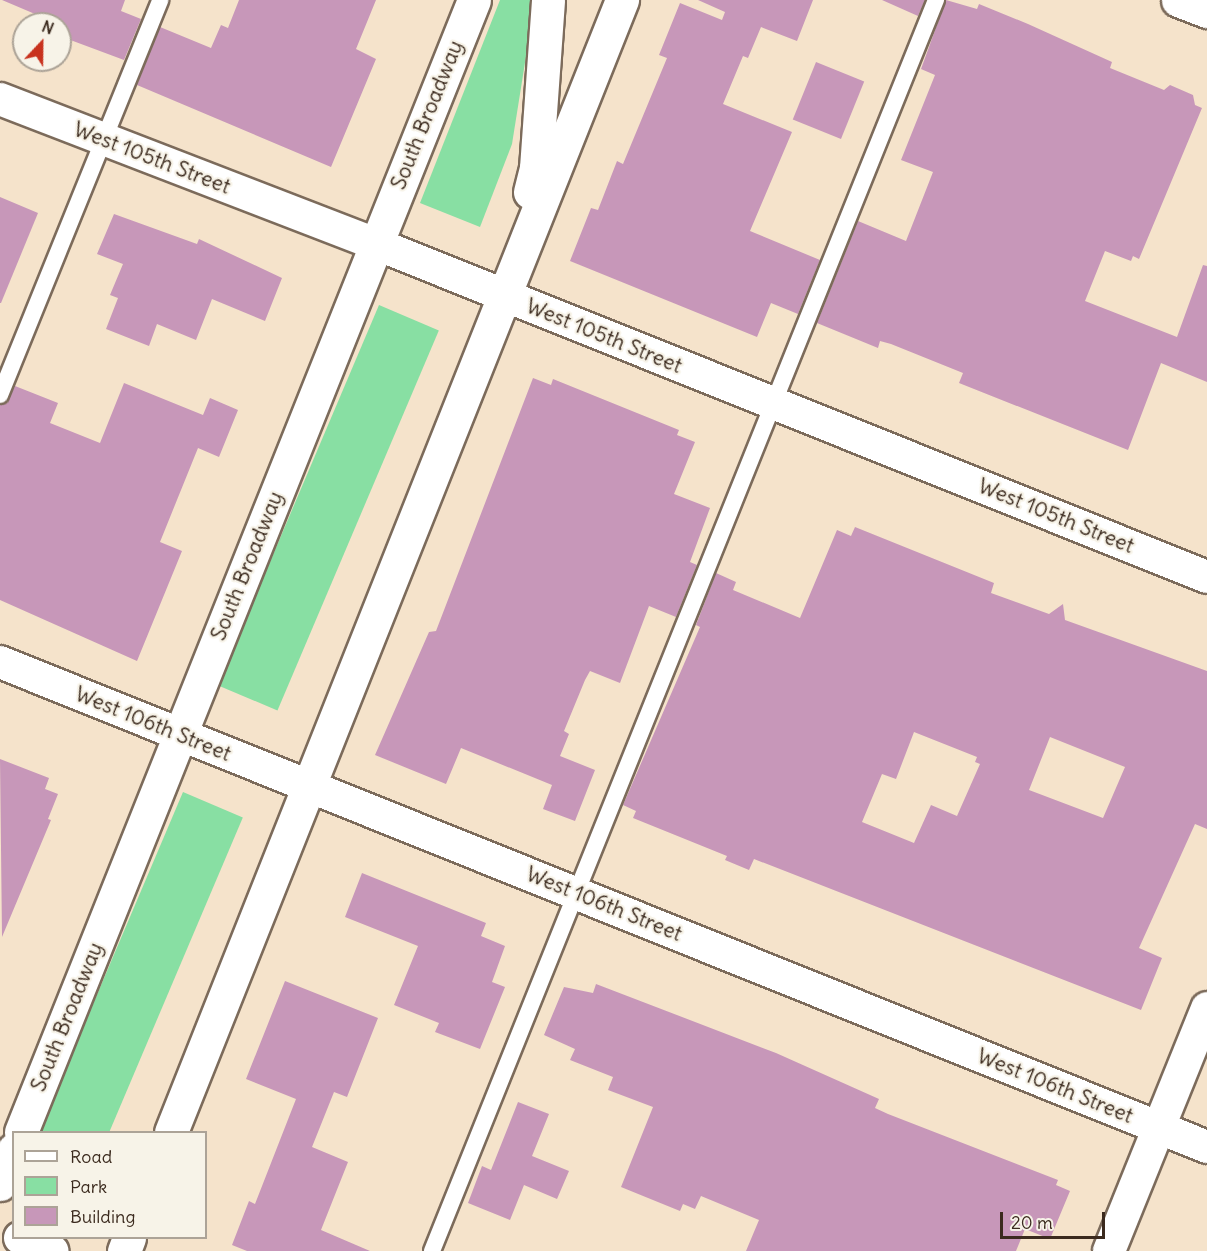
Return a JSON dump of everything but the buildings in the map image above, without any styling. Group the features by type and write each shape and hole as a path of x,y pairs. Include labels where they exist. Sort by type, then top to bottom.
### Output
{"main road":[{"name":"South Broadway","path":"21,1131 374,243 474,0"},
{"path":"504,296 536,168 548,0"},
{"path":"171,1131 622,0"},
{"path":"1178,0 1207,11"},
{"path":"0,1184 12,1155"}],"street":[{"name":"West 105th Street","path":"0,99 374,243 1207,577"},
{"name":"West 106th Street","path":"0,662 1207,1147"},
{"path":"1109,1251 1207,1008"},
{"path":"23,1239 53,1251"}],"lane":[{"path":"0,395 160,0"},
{"path":"432,1251 771,402 936,0"}],"green space":[{"path":"500,0 535,0 512,144 480,227 420,203"},
{"path":"379,305 439,330 277,711 218,685"},
{"path":"183,792 243,817 110,1131 42,1131 40,1130"}]}
